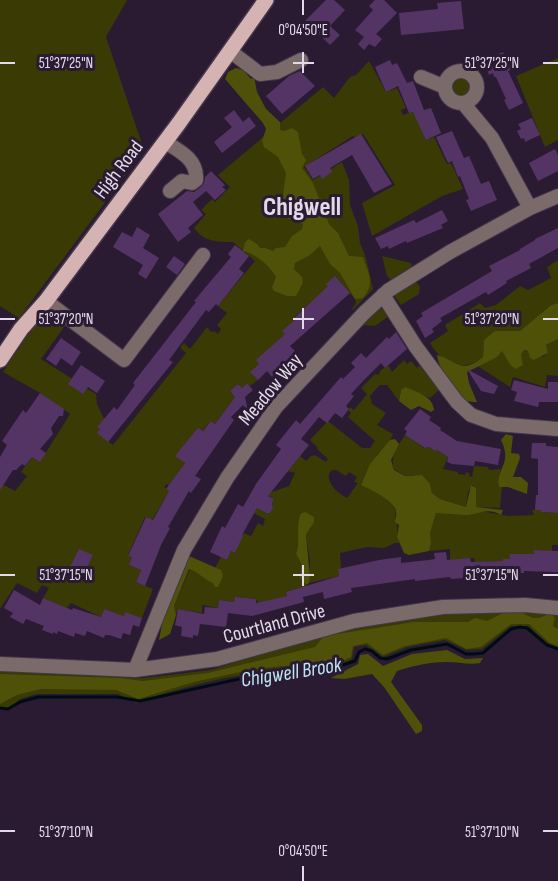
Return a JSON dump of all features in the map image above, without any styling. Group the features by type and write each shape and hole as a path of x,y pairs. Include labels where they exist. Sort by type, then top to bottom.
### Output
{"main road":[{"name":"High Road","path":"0,360 21,328 46,301 165,142 266,0"}],"street":[{"path":"230,51 260,74 277,72 301,60"},
{"path":"463,103 472,99 478,85 473,75 458,70 448,77 445,87 449,97 463,103 492,138 530,208"},
{"path":"421,77 445,87"},
{"path":"165,142 187,155 196,171 195,180 192,183 182,181 170,190"},
{"name":"Meadow Way","path":"135,670 184,550 227,478 276,406 383,295 450,252 530,208 558,196"},
{"path":"46,301 124,360 202,255"},
{"path":"383,295 416,347 457,402 471,415 496,424 558,429"},
{"name":"Courtland Drive","path":"0,664 135,670 217,659 354,621 443,607 525,605 558,608"}],"shaded area":[{"path":"0,0 127,0 106,37 144,150 19,318 0,306"},
{"path":"558,58 558,140 545,147 516,76"},
{"path":"369,61 386,92 397,88 406,108 401,110 403,115 414,111 426,140 434,137 447,164 451,163 463,189 442,196 372,236 362,203 395,185 363,134 355,138 353,136 304,167 313,180 342,162 349,180 350,205 358,226 360,243 373,289 353,310 355,299 336,277 333,292 312,301 294,317 296,319 285,334 257,360 259,364 251,372 258,380 250,386 247,383 242,388 238,384 230,391 235,397 215,424 211,421 176,456 185,463 169,485 164,487 169,491 152,520 145,517 128,555 132,557 129,565 141,570 136,582 153,589 142,618 126,613 124,616 104,609 101,617 71,603 67,608 43,598 49,588 42,585 37,593 17,583 0,609 0,487 4,485 15,491 27,476 21,472 32,457 40,462 70,414 40,393 3,372 49,303 70,319 41,359 96,394 97,404 104,419 98,427 100,429 98,433 113,445 186,353 180,348 184,343 190,349 207,327 211,332 218,334 221,329 217,325 227,313 218,306 255,261 233,242 207,239 194,228 206,214 201,210 212,199 215,202 230,187 218,175 323,87 334,98 350,77 356,75"},
{"path":"236,68 243,70 251,79 254,77 257,92 266,109 280,122 280,130 292,128 298,132 302,154 306,160 302,168 313,183 329,224 338,233 349,256 363,257 370,282 363,298 355,299 340,273 330,264 320,246 310,255 295,263 294,269 302,277 303,283 296,296 287,296 274,291 272,287 276,277 273,273 258,258 243,251 245,242 249,239 260,248 273,251 276,248 285,247 292,236 302,229 303,224 272,210 283,195 286,173 278,157 264,147 262,141 266,129 263,123 225,79 228,72"},
{"path":"461,75 469,78 472,86 469,94 461,97 453,94 450,86 453,78"},
{"path":"382,256 411,263 412,266 391,280 387,276"},
{"path":"558,260 558,303 551,305 520,331 495,331 483,349 483,357 468,365 454,364 441,356 430,343 448,331 445,325 480,303 485,308 496,305 520,286 528,290 551,278 547,267"},
{"path":"414,279 420,287 419,294 401,305 394,296 395,291"},
{"path":"558,303 558,339 546,345 548,353 534,360 530,358 528,351 524,350 521,355 523,365 516,369 510,365 502,351 497,357 467,372 477,402 465,401 458,396 446,378 437,355 459,365 469,365 483,357 484,340 495,331 520,331 551,305"},
{"path":"376,309 385,310 389,316 375,326 361,325"},
{"path":"558,339 558,376 547,375 545,387 513,377 510,387 476,365 497,357 502,350 510,365 524,350 543,357 547,353 546,345"},
{"path":"404,360 407,364 411,361 417,368 419,365 439,390 430,398 411,390 401,390 399,401 387,385 380,385 370,396 372,404 386,413 377,425 393,434 387,447 378,454 361,484 390,501 395,511 399,543 384,548 367,547 340,553 339,576 309,583 310,562 306,535 314,517 306,512 301,513 296,554 301,562 300,578 306,585 307,592 300,588 286,592 287,596 258,603 256,599 235,597 234,602 219,600 218,608 202,605 202,613 178,609 176,615 174,606 190,569 199,572 215,568 221,557 227,560 231,551 235,553 243,533 251,536 258,523 263,526 265,519 250,511 252,505 270,513 274,499 268,495 269,493 289,486 295,473 288,471 300,456 306,461 315,455 326,462 328,459 310,440 328,421 362,448 370,448 375,441 348,417 351,413 348,410 350,407 354,410 367,394 361,388 375,374 379,375 380,371 388,365 392,372","holes":["332,470 346,476 349,472 357,477 354,482 358,483 347,498 331,485 329,474"]},
{"path":"405,387 428,398 434,410 431,412 419,406 411,410 399,401 401,390"},
{"path":"506,434 513,436 511,453 519,454 520,458 513,477 521,477 528,483 527,494 508,487 499,487 499,476 505,457 501,440"},
{"path":"405,435 424,448 437,450 448,457 443,469 465,475 466,472 472,477 474,466 488,467 489,470 501,469 498,478 499,487 502,487 500,508 476,507 476,488 472,485 468,492 466,507 440,499 432,493 430,484 414,475 405,476 394,469 394,455"},
{"path":"395,439 399,444 391,460 394,470 405,476 422,475 430,484 432,493 440,499 466,507 471,485 476,488 476,507 503,510 501,515 491,511 468,515 436,513 430,533 429,551 409,555 404,553 397,537 399,525 395,522 395,508 382,496 361,485 370,464 390,440"},
{"path":"532,510 558,513 558,545 552,545 552,551 534,550 534,561 503,559 503,561 475,562 474,558 454,560 450,569 450,549 429,551 435,512 466,515 477,511 508,516 534,515"},
{"path":"306,512 314,517 314,522 306,535 310,577 306,585 300,578 301,563 296,554 299,518 301,513"},
{"path":"189,556 221,570 223,576 218,587 215,587 213,583 189,569 174,606 176,615 170,634 159,640 162,624"},
{"path":"524,611 558,615 558,647 548,644 528,626 511,626 482,649 467,650 445,640 407,647 383,657 366,645 354,647 352,659 323,672 313,665 246,674 201,683 136,703 118,694 37,694 20,699 8,710 0,709 0,670 143,678 211,670 332,632 442,614"},
{"path":"521,612 534,618 552,615 555,618 553,626 558,629 558,646 550,643 529,624 511,624 481,647 466,649 446,638 405,646 383,655 367,643 353,646 351,657 324,669 313,663 255,669 194,682 138,699 116,690 41,689 17,695 0,704 0,674 120,678 143,681 208,673 315,647 324,636 414,622 468,622 475,618 487,621 503,613"},
{"path":"447,650 465,659 483,658 480,663 476,664 440,662 409,667 397,671 391,682 422,725 422,731 416,734 384,687 372,674 344,679 331,678 358,664 360,655 368,654 383,666 412,654"}],"building":[{"path":"326,0 334,0 345,10 330,26 340,35 330,45 305,21"},
{"path":"375,0 384,0 397,13 376,34 382,39 375,47 369,44 364,50 358,44 364,37 355,30 373,10 369,6"},
{"path":"461,1 464,29 401,35 399,13 438,9 437,3"},
{"path":"503,52 511,70 508,71 523,103 509,110 496,77 493,73 489,75 486,67 490,65 487,59"},
{"path":"390,60 392,65 397,63 407,83 413,81 424,110 431,108 441,133 426,140 413,112 409,113 398,86 386,92 375,67"},
{"path":"300,71 315,86 282,114 266,96 289,76"},
{"path":"234,110 243,122 249,117 256,126 222,153 214,142 232,127 224,118"},
{"path":"532,118 540,135 525,142 517,131 521,129 518,124"},
{"path":"452,131 464,158 469,156 481,184 489,181 497,200 471,211 460,176 458,177 452,161 448,163 436,137"},
{"path":"361,134 392,184 374,193 352,155 330,168 332,172 322,179 320,175 313,179 305,166"},
{"path":"555,149 558,155 558,171 538,181 529,163"},
{"path":"211,171 225,185 222,187 226,190 215,200 206,191 193,202 203,215 188,228 191,232 178,242 158,214 187,191 194,192 201,187 205,177"},
{"path":"442,210 448,221 441,225 443,228 389,249 388,246 381,249 375,238 414,220 416,223"},
{"path":"137,227 150,235 143,248 159,258 146,279 138,274 143,265 113,247 122,232 132,237"},
{"path":"558,228 558,248 529,264 531,268 506,281 507,283 488,295 486,292 440,318 442,321 432,329 434,332 425,338 416,321 423,316 421,313 492,271 489,266"},
{"path":"235,245 249,256 239,269 244,273 218,306 216,304 209,312 206,310 169,360 173,362 108,442 97,433 100,429 97,427 114,407 117,410 135,385 133,383 196,302 194,301 231,257 228,254"},
{"path":"174,256 185,264 177,275 166,267"},
{"path":"335,276 350,293 290,346 295,351 272,377 267,371 258,380 250,372 259,364 256,360 285,334 282,331 328,286 326,284"},
{"path":"396,332 407,349 385,368 381,363 364,380 351,394 354,396 346,406 349,409 342,418 335,413 327,423 319,417 301,439 309,445 268,496 274,499 270,513 257,508 235,553 231,551 227,560 210,552 222,526 225,528 238,504 243,507 281,449 276,445 296,420 300,424 341,377 343,379 355,367 351,363 361,353 366,358 387,337 389,339"},
{"path":"61,338 81,352 72,366 61,358 56,366 46,359"},
{"path":"81,365 105,381 97,393 88,387 83,394 68,384"},
{"path":"467,369 498,386 494,394 481,391"},
{"path":"514,380 548,389 548,382 558,382 558,402 539,402 538,407 514,401 517,392 511,390"},
{"path":"247,383 253,390 245,397 248,411 243,405 231,417 234,420 195,476 201,479 191,493 189,491 168,527 170,528 145,586 136,582 141,570 129,565 132,557 128,556 146,517 153,520 169,491 166,489 185,463 175,456 198,428 203,431 211,421 215,424 235,397 230,391 238,384 242,388"},
{"path":"40,393 64,409 63,416 59,416 51,428 53,434 40,449 46,453 40,462 32,457 25,466 22,464 13,470 0,490 0,457 7,445 2,441 23,410 26,413"},
{"path":"420,409 431,417 429,420 441,428 440,430 457,441 501,449 498,465 475,461 474,466 452,464 447,462 448,457 437,450 425,448 405,435 407,431 404,429"},
{"path":"532,443 546,443 546,446 558,447 558,513 535,510 536,495 538,495 538,459 531,458"},
{"path":"79,549 93,555 84,574 70,567"},
{"path":"534,550 558,551 558,572 524,571 524,573 493,574 493,576 415,581 415,579 351,588 352,592 324,599 323,592 303,597 304,602 252,616 228,613 226,627 200,624 198,636 193,635 193,638 181,636 182,627 175,625 178,609 204,614 205,607 218,608 219,600 234,602 235,597 256,599 256,603 287,596 286,592 339,576 338,569 379,560 401,557 401,563 429,560 435,559 434,553 446,552 447,560 470,558 471,562 503,561 503,559 510,559 510,554 534,554"},
{"path":"14,590 40,605 43,598 72,610 73,608 101,617 104,609 124,616 125,612 142,618 139,627 133,625 130,635 123,633 121,639 109,635 105,635 104,638 87,631 85,636 75,633 74,637 58,631 57,634 53,632 53,634 42,630 44,626 26,619 23,624 10,617 13,613 4,608"}],"waterway":[{"name":"Chigwell Brook","path":"0,708 8,709 20,702 38,697 117,697 140,701 257,675 313,669 327,670 355,661 359,652 365,649 372,651 380,658 387,659 411,650 447,644 466,654 483,653 511,629 520,627 527,628 547,645 558,649"}],"district":[{"name":"Chigwell","path":"302,206"}]}
